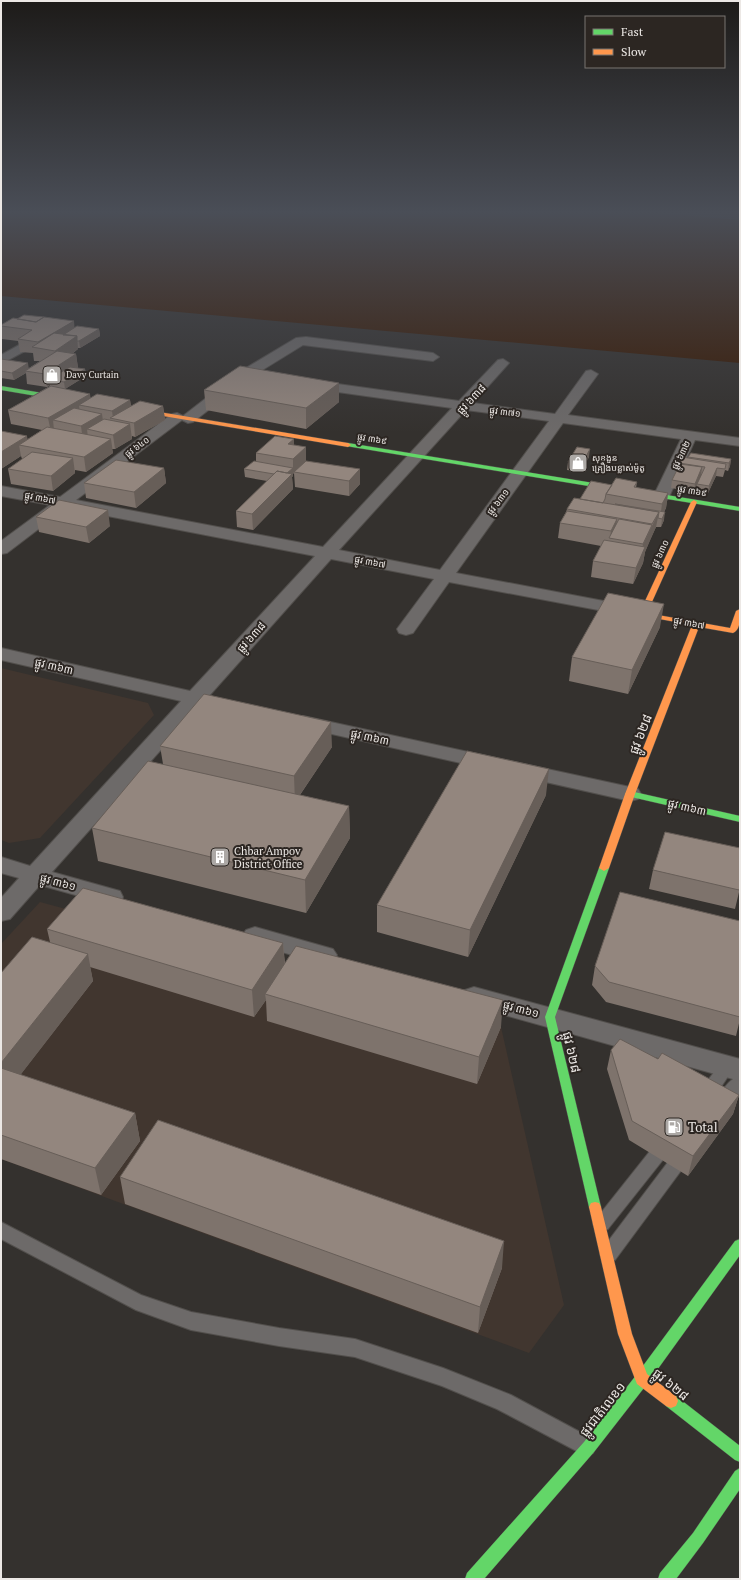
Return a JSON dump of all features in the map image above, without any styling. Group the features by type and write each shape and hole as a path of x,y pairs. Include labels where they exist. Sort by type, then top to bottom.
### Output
{"main road":[{"path":"1,388 72,400"},
{"name":"ផ្លូវ ៣៦៩","path":"127,408 740,509"},
{"name":"ផ្លូវ ៦៣០","path":"643,614 694,502"},
{"path":"737,631 740,611"},
{"name":"ផ្លូវ ៣៦៧","path":"643,614 737,631"},
{"name":"ផ្លូវ ៦២៨","path":"696,624 630,794 550,1017 625,1334 642,1379 740,1455"},
{"name":"ផ្លូវ ៣៦៣","path":"630,794 740,819"},
{"name":"ផ្លូវជាតិលេខ១","path":"473,1579 589,1447 642,1379 740,1245"},
{"path":"666,1579 698,1538 740,1476"}],"street":[{"name":"ផ្លូវ ៦៤០","path":"1,549 63,502 182,418 294,343 306,341 433,357"},
{"path":"1,360 30,343"},
{"name":"ផ្លូវ ៦៣៨","path":"1,913 415,456 464,406 503,363"},
{"path":"246,374 269,378"},
{"name":"ផ្លូវ ៦៣១","path":"406,629 591,374"},
{"name":"ផ្លូវ ៣៧១","path":"292,381 559,419 740,442"},
{"name":"ផ្លូវ ៦៣២","path":"662,497 690,436"},
{"name":"ផ្លូវ ៣៦៧","path":"1,490 643,614"},
{"name":"ផ្លូវ ៣៦៣","path":"1,654 226,706"},
{"name":"ផ្លូវ ៣៦៣","path":"288,719 630,794"},
{"name":"ផ្លូវ ៣៦១","path":"1,865 136,903"},
{"path":"235,931 343,960"},
{"name":"ផ្លូវ ៣៦១","path":"450,990 550,1017 736,1072"}],"lane":[{"path":"703,1097 736,1072"},
{"path":"720,1107 736,1072"},
{"path":"600,1227 656,1156"},
{"path":"607,1256 674,1167"},
{"path":"1,1230 136,1302 191,1321 279,1337 355,1348 443,1377 504,1402 589,1447"}],"shaded area":[{"path":"1,286 740,286 740,363 1,296"},
{"path":"1,668 148,703 154,715 40,838 9,843 1,840"},
{"path":"40,902 501,1027 564,1305 529,1353 1,1159 1,944"}],"building":[{"path":"24,315 44,317 36,322 17,319"},
{"path":"44,317 74,321 38,342 18,339 32,330 1,326 13,318 36,322"},
{"path":"77,326 99,329 79,341 77,341 77,336 63,335"},
{"path":"54,333 77,336 55,351 32,347"},
{"path":"57,351 76,354 45,374 25,371"},
{"path":"1,359 28,363 12,373 1,371"},
{"path":"240,366 339,383 306,408 204,390"},
{"path":"70,367 85,369 64,382 49,379"},
{"path":"51,386 90,394 48,418 8,410"},
{"path":"97,394 130,400 112,411 79,405"},
{"path":"140,401 163,406 134,423 110,418"},
{"path":"74,408 102,414 81,426 53,420"},
{"path":"104,419 130,424 113,435 87,429"},
{"path":"47,427 111,439 84,457 19,445"},
{"path":"1,431 27,436 1,452"},
{"path":"275,436 294,439 288,444 306,447 293,459 256,453"},
{"path":"577,447 590,449 582,464 568,462"},
{"path":"32,452 73,458 51,476 8,469"},
{"path":"691,453 731,459 729,463 688,457"},
{"path":"682,457 726,464 725,469 717,468 709,486 697,484 705,467 679,463"},
{"path":"116,460 164,468 134,492 84,483"},
{"path":"254,461 293,468 287,473 277,471 274,474 244,469"},
{"path":"306,461 360,469 349,481 294,472"},
{"path":"680,464 702,467 695,484 672,480"},
{"path":"277,471 292,474 252,514 236,511"},
{"path":"616,478 637,482 634,487 668,493 662,504 606,494"},
{"path":"591,481 612,485 606,494 603,503 580,499"},
{"path":"574,498 659,512 652,524 567,509"},
{"path":"59,500 108,510 86,527 36,517"},
{"path":"615,504 665,512 662,519 658,518 659,512"},
{"path":"567,511 617,519 611,531 560,523"},
{"path":"619,519 652,525 643,544 609,538"},
{"path":"604,540 645,547 636,568 593,561"},
{"path":"608,593 664,604 632,670 572,657"},
{"path":"204,694 331,722 294,776 160,746"},
{"path":"467,751 549,769 470,930 377,905"},
{"path":"148,761 349,806 305,880 92,828"},
{"path":"665,832 740,848 739,890 653,870"},
{"path":"83,888 283,943 252,990 47,929"},
{"path":"620,892 740,921 740,1017 609,982 595,966"},
{"path":"32,937 88,954 1,1063 1,973"},
{"path":"296,946 503,1000 479,1057 265,994"},
{"name":"Total","path":"620,1039 658,1059 662,1053 739,1095 693,1156 632,1121 611,1050"},
{"path":"1,1068 135,1113 95,1168 1,1135"},
{"path":"158,1120 504,1241 480,1307 120,1177"}],"traffic: fast":[{"path":"1,388 66,399"},
{"path":"348,445 740,509"},
{"path":"630,794 740,819"},
{"path":"595,1207 550,1017 604,868"},
{"path":"473,1579 589,1447 642,1379 740,1245"},
{"path":"671,1401 740,1455"},
{"path":"666,1579 698,1538 740,1476"}],"traffic: slow":[{"path":"135,410 348,445"},
{"path":"694,502 643,614 733,631 740,611"},
{"path":"604,868 630,794 696,624"},
{"path":"595,1207 625,1334 642,1379 671,1401"}],"place":[{"name":"Davy Curtain","path":"52,375"},
{"name":"សុខងួន គ្រឿងបន្លាស់ម៉ូតូ","path":"578,463"},
{"name":"Chbar Ampov District Office","path":"220,857"},
{"name":"Total","path":"674,1127"}]}
